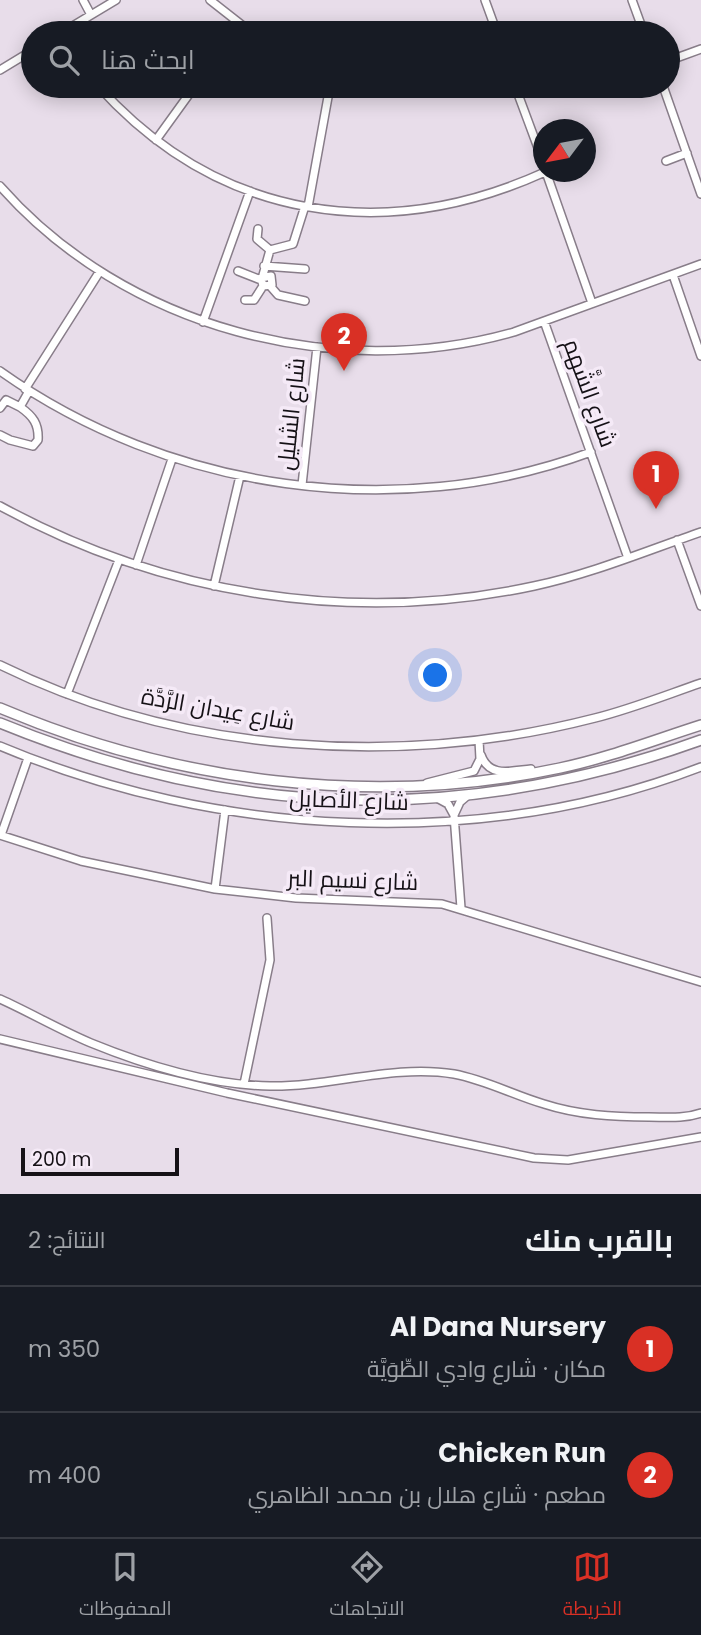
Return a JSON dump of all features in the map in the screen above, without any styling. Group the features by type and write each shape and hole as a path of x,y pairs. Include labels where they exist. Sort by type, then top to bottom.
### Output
{"main road":[{"path":"0,708 84,740 177,765 231,775 340,786 423,785 559,768 611,755 701,724"},
{"path":"0,723 125,766 222,787 301,798 467,796 583,777 701,740"}],"street":[{"path":"83,0 91,15"},
{"path":"81,21 116,0"},
{"path":"210,0 235,21"},
{"path":"485,0 493,21"},
{"path":"632,0 640,21"},
{"path":"680,57 701,49"},
{"path":"0,70 21,57"},
{"path":"111,98 156,140 225,181 250,191 306,206 361,213 441,207 493,194 533,177"},
{"path":"156,140 186,98"},
{"path":"270,250 293,243 306,206 328,98"},
{"path":"519,98 533,134"},
{"path":"667,98 701,194"},
{"path":"666,161 687,153"},
{"path":"550,182 592,303"},
{"path":"0,186 48,232 100,271 147,297 203,322 280,342 317,347 382,351 458,344 499,336 701,264"},
{"path":"203,322 250,191"},
{"path":"258,229 257,239 270,250"},
{"path":"245,300 252,301 264,282 264,266 270,250"},
{"path":"264,266 305,269"},
{"path":"20,407 27,390 100,271"},
{"path":"238,271 264,282 278,295 305,301"},
{"path":"673,275 701,356"},
{"name":"شارع الشَّهم","path":"544,321 628,558"},
{"name":"شارع الشليل","path":"302,485 317,347"},
{"path":"0,371 27,390 111,436 173,459 240,476 302,485 363,489 449,485 521,473 591,452"},
{"path":"0,408 6,400 20,407 32,415 39,429 38,440 33,446 0,435"},
{"path":"136,565 173,459"},
{"path":"214,586 240,476"},
{"path":"0,506 119,560 136,565 214,586 271,597 330,602 432,600 537,585 628,558 701,532"},
{"path":"677,540 701,606"},
{"path":"67,694 119,560"},
{"name":"شارع عِيدان الرَّدَّة","path":"0,665 67,694 168,723 277,741 363,747 479,740 595,718 701,683"},
{"path":"479,740 485,765 496,771 559,768"},
{"name":"شارع الأصايِل","path":"0,747 92,781 153,797 225,810 350,824 551,807 622,793 701,766"},
{"path":"423,785 470,774 478,765 481,755"},
{"path":"1,835 28,758"},
{"path":"461,908 454,817 457,806 467,796"},
{"path":"437,798 448,804 454,817"},
{"path":"215,889 225,810"},
{"name":"شارع نسيم البر","path":"1,835 80,860 215,889 296,898 423,901 461,908 701,982"},
{"path":"244,1084 270,960 267,918"},
{"path":"0,999 109,1050 187,1073 244,1084 307,1085 394,1073 441,1072 474,1079 545,1105 583,1113 685,1117 701,1113"},
{"path":"0,1040 227,1093 534,1158 568,1160 701,1137"}],"place":[{"name":"Chicken Run","path":"344,371"},
{"name":"Al Dana Nursery","path":"656,509"}]}
